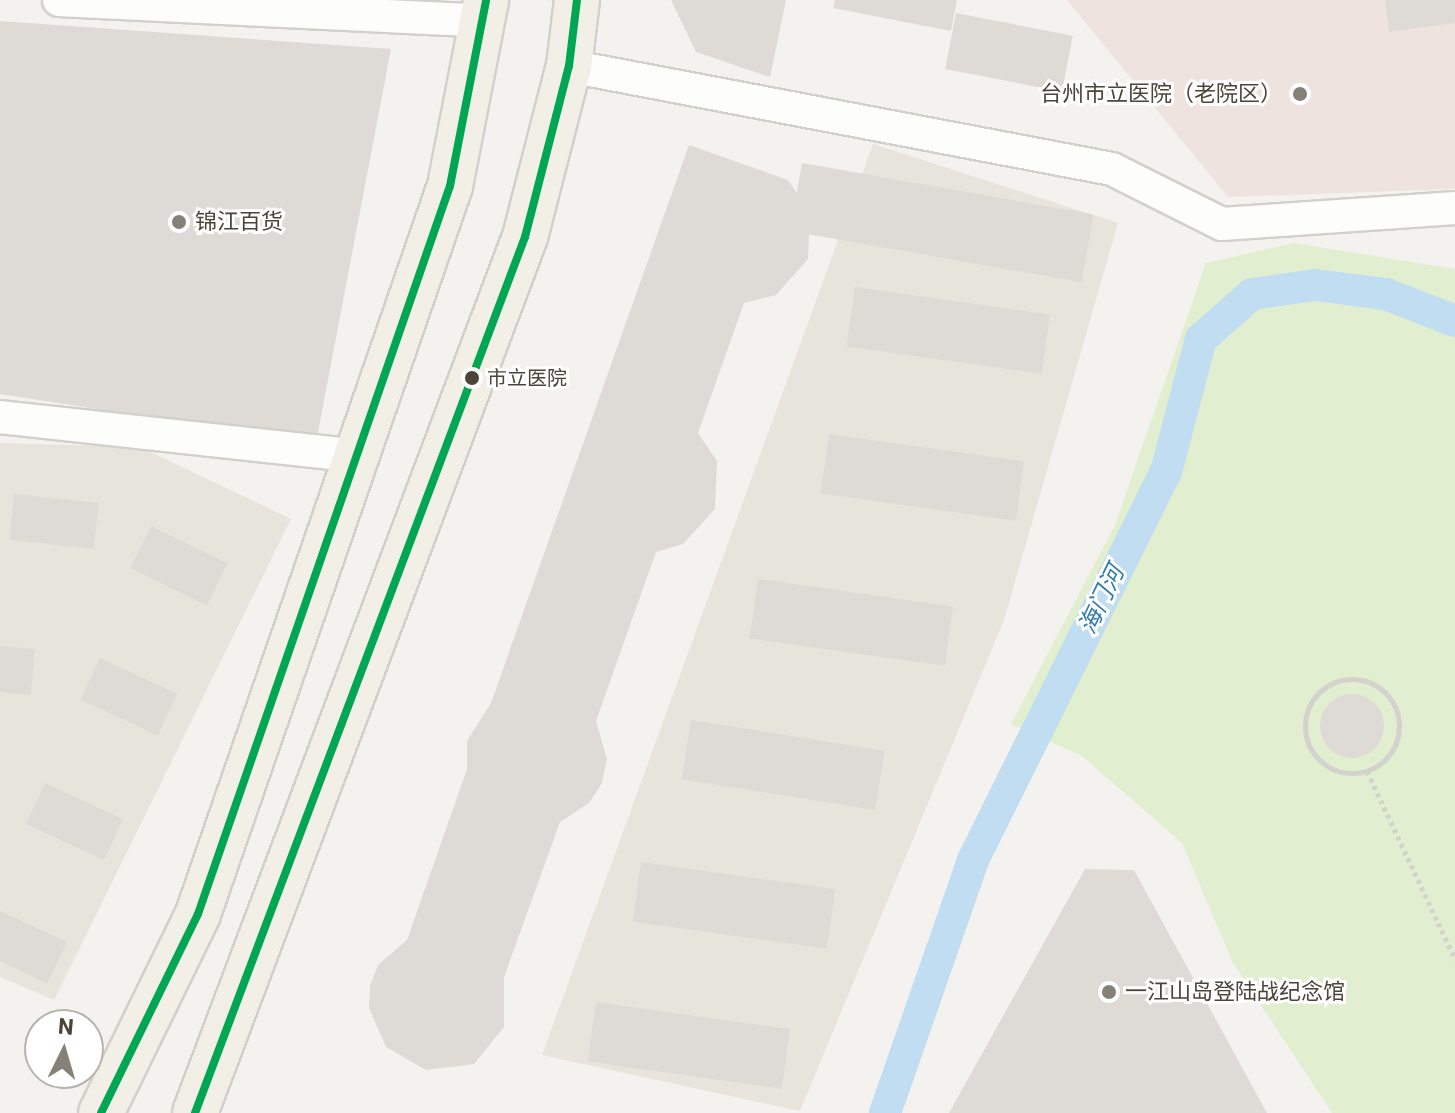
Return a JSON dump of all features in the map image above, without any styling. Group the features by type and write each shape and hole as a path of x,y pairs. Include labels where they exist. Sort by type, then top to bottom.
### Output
{"main road":[{"path":"195,1113 225,1051 525,237 569,66 577,0"},
{"path":"101,1113 198,914 450,186 484,10"}],"street":[{"path":"59,0 484,10"},
{"path":"569,66 1112,169 1222,224 1455,208"},
{"path":"0,417 357,456"}],"path":[{"path":"1365,681 1397,712 1397,741 1367,771 1334,770 1311,749 1305,719 1333,683 1365,681"},
{"path":"1367,771 1455,959"}],"shaded area":[{"name":"台州市立医院（老院区）","path":"1067,0 1455,0 1455,189 1228,197"},
{"path":"873,144 1118,223 1004,620 800,1111 542,1055"},
{"path":"0,443 140,447 291,519 54,1000 0,977"}],"green space":[{"path":"1294,243 1455,269 1455,1113 1332,1113 1233,963 1182,843 1082,756 1011,724 1115,525 1206,263"}],"building":[{"path":"671,0 786,0 770,77 696,52"},
{"path":"835,0 957,0 951,31 833,8"},
{"path":"1385,0 1455,0 1455,23 1389,32"},
{"path":"956,13 1073,36 1062,92 945,69"},
{"name":"锦江百货","path":"0,21 391,49 316,443 0,394"},
{"path":"689,145 788,180 810,212 808,259 776,295 744,303 698,433 717,461 715,509 683,544 656,552 596,721 607,759 602,783 589,803 560,822 504,977 504,1027 474,1064 426,1070 386,1047 369,1008 370,986 378,965 407,940 467,769 467,741 491,703"},
{"path":"802,163 1094,214 1082,282 790,231"},
{"path":"855,287 1050,314 1042,374 847,346"},
{"path":"829,434 1024,461 1016,521 821,493"},
{"path":"14,494 99,503 94,549 9,540"},
{"path":"151,526 227,563 207,606 130,568"},
{"path":"758,579 953,606 945,666 750,638"},
{"path":"0,646 35,649 31,695 0,692"},
{"path":"100,658 177,694 158,736 81,700"},
{"path":"1346,694 1358,694 1375,703 1382,714 1382,738 1375,749 1358,758 1346,758 1334,753 1325,744 1320,732 1320,720 1325,708 1334,699"},
{"path":"691,720 885,751 875,810 682,779"},
{"path":"45,783 123,819 104,860 26,824"},
{"path":"641,862 835,889 827,949 633,921"},
{"name":"一江山岛登陆战纪念馆","path":"1085,869 1134,870 1267,1113 949,1113"},
{"path":"0,911 67,942 47,984 0,961"},
{"path":"596,1002 790,1029 782,1089 588,1061"}],"waterway":[{"name":"海门河","path":"885,1113 973,860 1166,472 1201,339 1252,294 1315,285 1386,294 1455,321"}],"transit line":[{"path":"101,1113 198,914 450,186 486,0"},
{"path":"195,1113 525,237 569,66 577,0"}],"place":[{"name":"台州市立医院（老院区）","path":"1300,94"},
{"name":"锦江百货","path":"179,222"},
{"name":"市立医院","path":"472,378"},
{"name":"一江山岛登陆战纪念馆","path":"1109,992"}]}
